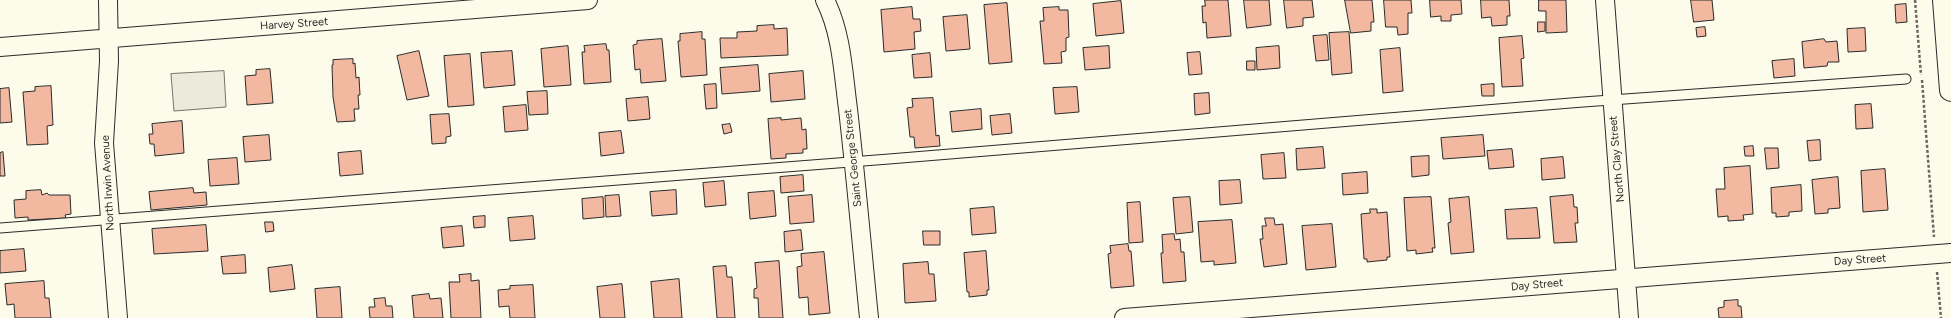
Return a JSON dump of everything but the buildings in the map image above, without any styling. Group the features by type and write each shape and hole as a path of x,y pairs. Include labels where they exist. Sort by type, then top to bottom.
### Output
{"main road":[{"path":"1944,0 1951,90"}],"street":[{"name":"North Irwin Avenue","path":"108,0 109,38 104,143 118,318"},
{"name":"Harvey Street","path":"0,47 109,38 430,6 588,0"},
{"name":"Saint George Street","path":"825,0 833,17 840,47 854,162 869,318"},
{"name":"North Clay Street","path":"1605,0 1630,318"},
{"name":"Day Street","path":"1124,318 1626,277 1951,253"}],"lane":[{"path":"0,228 854,162 1612,100 1906,79"}],"path":[{"path":"1915,0 1934,232"}],"shaded area":[{"path":"224,71 226,107 174,111 171,74"}]}
